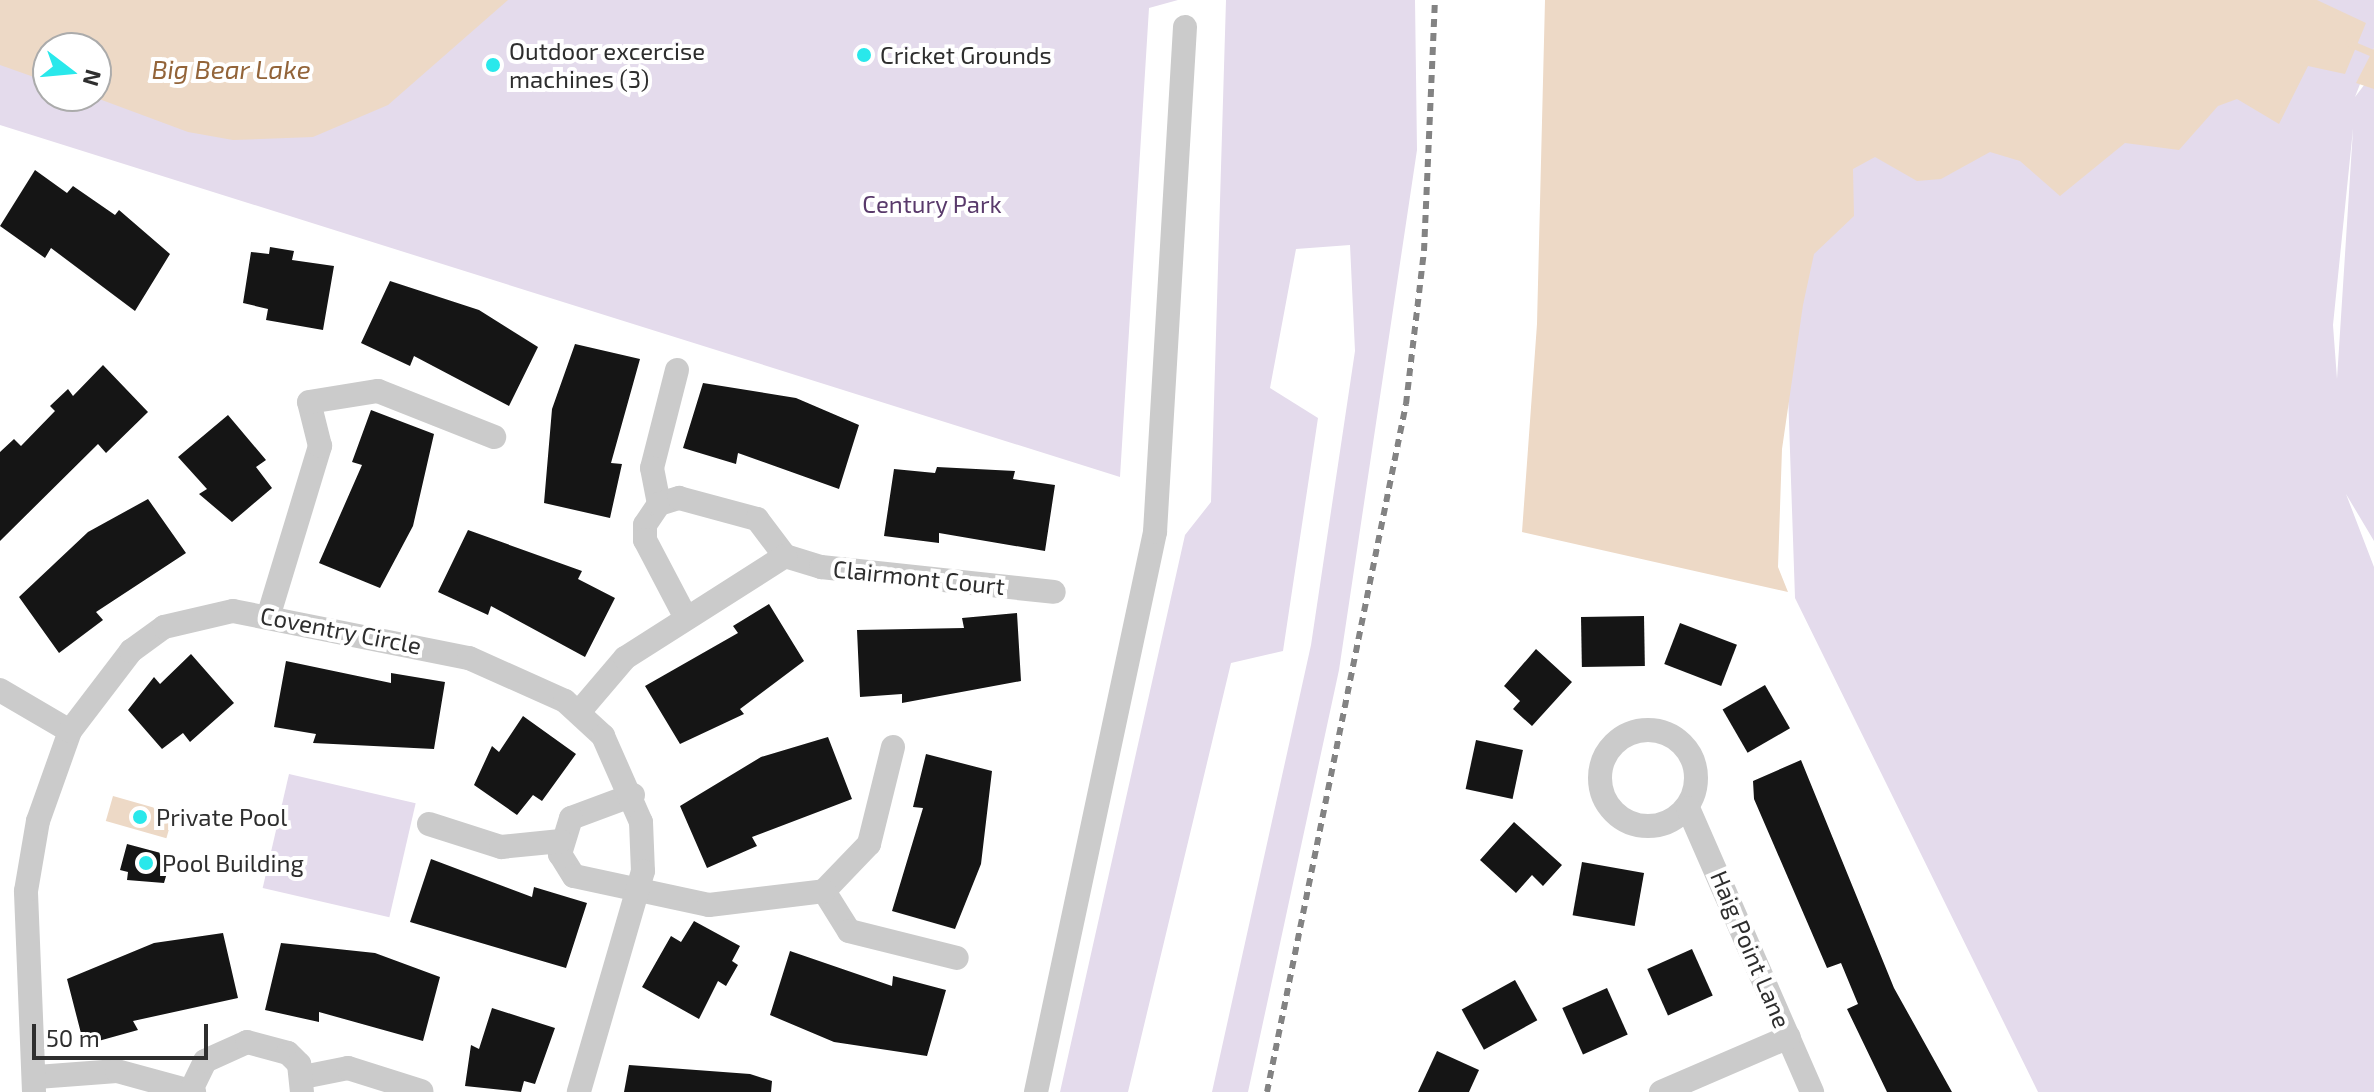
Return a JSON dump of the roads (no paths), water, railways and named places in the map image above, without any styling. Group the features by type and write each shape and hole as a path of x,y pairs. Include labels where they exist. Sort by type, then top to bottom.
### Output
{"street":[{"path":"1036,1092 1155,532 1185,27"},
{"path":"659,504 652,468 677,370"},
{"path":"269,614 320,446 309,402 378,391 494,437"},
{"path":"579,712 625,658 785,556 757,519 679,498 659,504 645,525 645,540 686,618"},
{"name":"Clairmont Court","path":"785,556 821,567 1054,592"},
{"name":"Coventry Circle","path":"35,1084 26,891 38,821 70,731 112,672 164,627 233,611 269,614 469,658 579,712 603,736 633,795 644,845 639,892 598,1007 579,1092"},
{"path":"0,690 70,731"},
{"path":"1644,733 1686,748 1699,774 1688,808 1656,823 1614,812 1598,789 1606,749 1644,733"},
{"path":"633,795 571,818 561,841 574,876 709,905 824,891 869,844 893,747"},
{"name":"Haig Point Lane","path":"1688,808 1812,1092"},
{"path":"429,824 501,847 561,841"},
{"path":"824,891 849,931 957,958"},
{"path":"1661,1092 1789,1037"},
{"path":"35,1084 117,1071 193,1090 205,1061 247,1042 288,1053 302,1085 348,1068 421,1091"}],"water":[{"name":"Big Bear Lake","path":"0,0 508,0 388,105 313,137 233,140 188,132 112,104 112,32 32,32 32,76 0,65"},
{"path":"1545,0 2317,0 2366,23 2345,74 2308,66 2279,124 2237,99 2218,106 2179,150 2125,143 2060,196 2020,161 1990,152 1941,179 1917,181 1875,157 1853,169 1854,216 1814,254 1803,305 1782,449 1778,567 1788,592 1522,532 1537,324"},
{"path":"2374,48 2374,89 2356,83"},
{"name":"Private Pool","path":"113,796 174,813 166,838 106,821"}],"waterway":[{"path":"2349,43 2373,53"}],"railway":[{"path":"1267,1092 1406,404 1424,251 1435,0"}],"place":[{"name":"Cricket Grounds","path":"864,55"},
{"name":"Outdoor excercise machines (3)","path":"493,65"},
{"name":"Private Pool","path":"140,817"},
{"name":"Pool Building","path":"146,863"}],"park label":[{"name":"Century Park","path":"932,204"}]}
